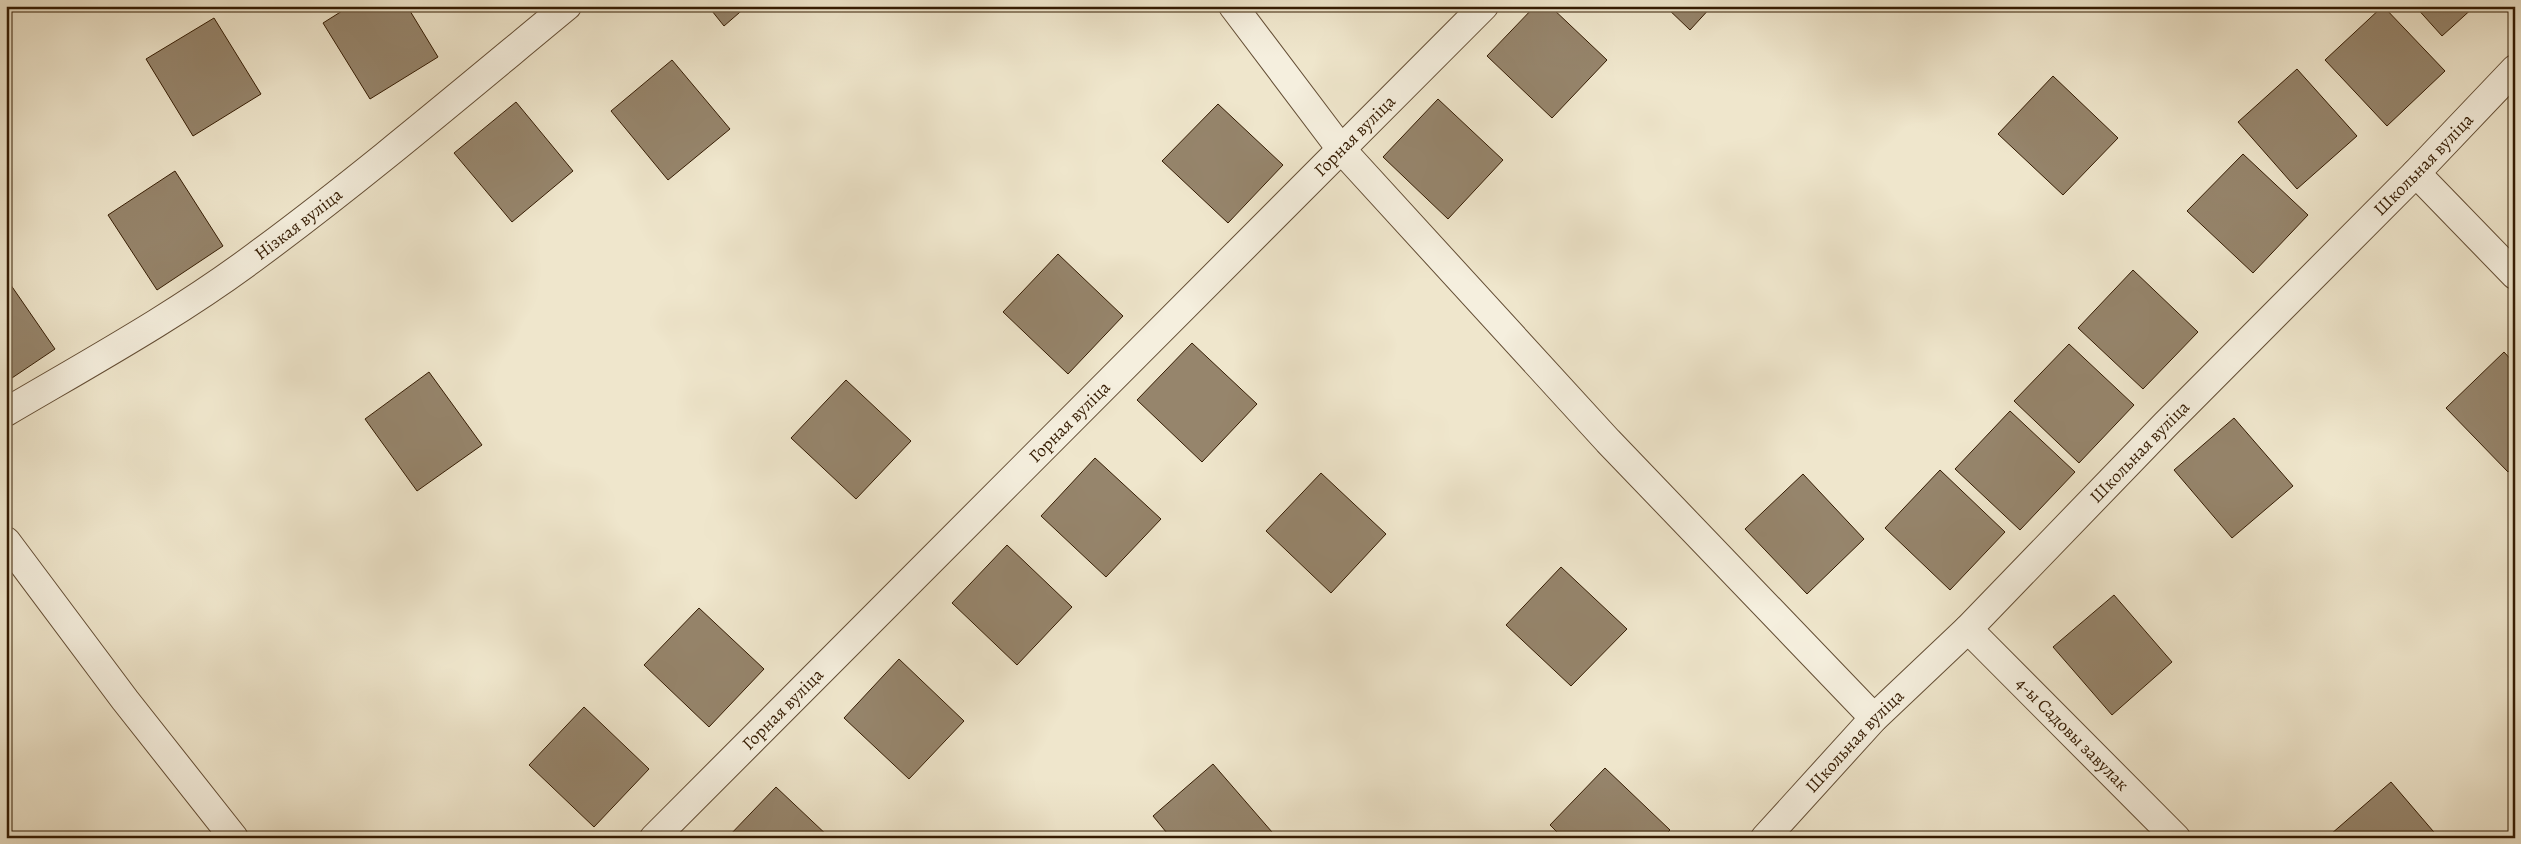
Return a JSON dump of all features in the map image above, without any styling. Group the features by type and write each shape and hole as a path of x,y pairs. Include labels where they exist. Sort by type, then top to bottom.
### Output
{"street":[{"name":"Нізкая вуліца","path":"6,412 174,312 255,256 401,143 568,6"},
{"path":"1233,6 1341,149 1608,441 1874,718"},
{"name":"Горная вуліца","path":"654,838 1484,6"},
{"name":"Школьная вуліца","path":"1765,838 1874,718 1968,629 2166,424 2416,173 2515,69"},
{"path":"2416,173 2515,275"},
{"path":"6,541 125,700 234,838"},
{"name":"4-ы Садовы завулак","path":"1968,629 2176,838"}],"building":[{"path":"350,6 407,6 438,57 370,99 323,23"},
{"path":"708,6 747,6 724,26"},
{"path":"1535,6 1550,6 1607,60 1552,118 1487,56"},
{"path":"1665,6 1712,6 1690,30"},
{"path":"2383,6 2445,71 2387,126 2325,60"},
{"path":"2415,6 2475,6 2442,36"},
{"path":"214,18 261,94 193,136 146,59"},
{"path":"672,60 730,129 668,180 611,111"},
{"path":"2297,69 2357,136 2297,189 2238,122"},
{"path":"2053,76 2118,138 2063,195 1998,134"},
{"path":"1438,99 1503,160 1448,219 1383,157"},
{"path":"516,102 573,171 512,222 454,153"},
{"path":"1218,104 1283,165 1228,223 1162,161"},
{"path":"2243,154 2308,215 2253,273 2187,211"},
{"path":"175,171 223,246 157,290 108,215"},
{"path":"1058,254 1123,316 1068,374 1003,312"},
{"path":"2133,270 2198,332 2143,389 2078,328"},
{"path":"6,278 55,349 6,382"},
{"path":"1192,343 1257,404 1202,462 1137,400"},
{"path":"2069,344 2134,405 2079,463 2014,401"},
{"path":"2504,352 2515,364 2515,466 2508,472 2446,408"},
{"path":"429,372 482,445 417,491 365,419"},
{"path":"846,380 911,441 856,499 791,438"},
{"path":"2010,411 2075,472 2020,530 1955,469"},
{"path":"2234,418 2293,486 2232,538 2174,470"},
{"path":"1095,458 1161,519 1106,577 1041,516"},
{"path":"1940,470 2005,532 1950,590 1885,528"},
{"path":"1321,473 1386,534 1331,593 1266,531"},
{"path":"1803,474 1864,539 1807,594 1745,529"},
{"path":"1007,545 1072,607 1017,665 952,603"},
{"path":"1561,567 1627,629 1571,686 1506,625"},
{"path":"2114,595 2172,662 2112,715 2053,647"},
{"path":"699,608 764,669 709,727 644,665"},
{"path":"899,659 964,721 909,779 844,718"},
{"path":"584,707 649,769 594,827 529,765"},
{"path":"1213,764 1272,832 1265,838 1171,838 1153,816"},
{"path":"1605,768 1670,830 1662,838 1563,838 1550,825"},
{"path":"2391,782 2439,838 2334,838 2331,834"},
{"path":"776,787 830,838 727,838"}]}
